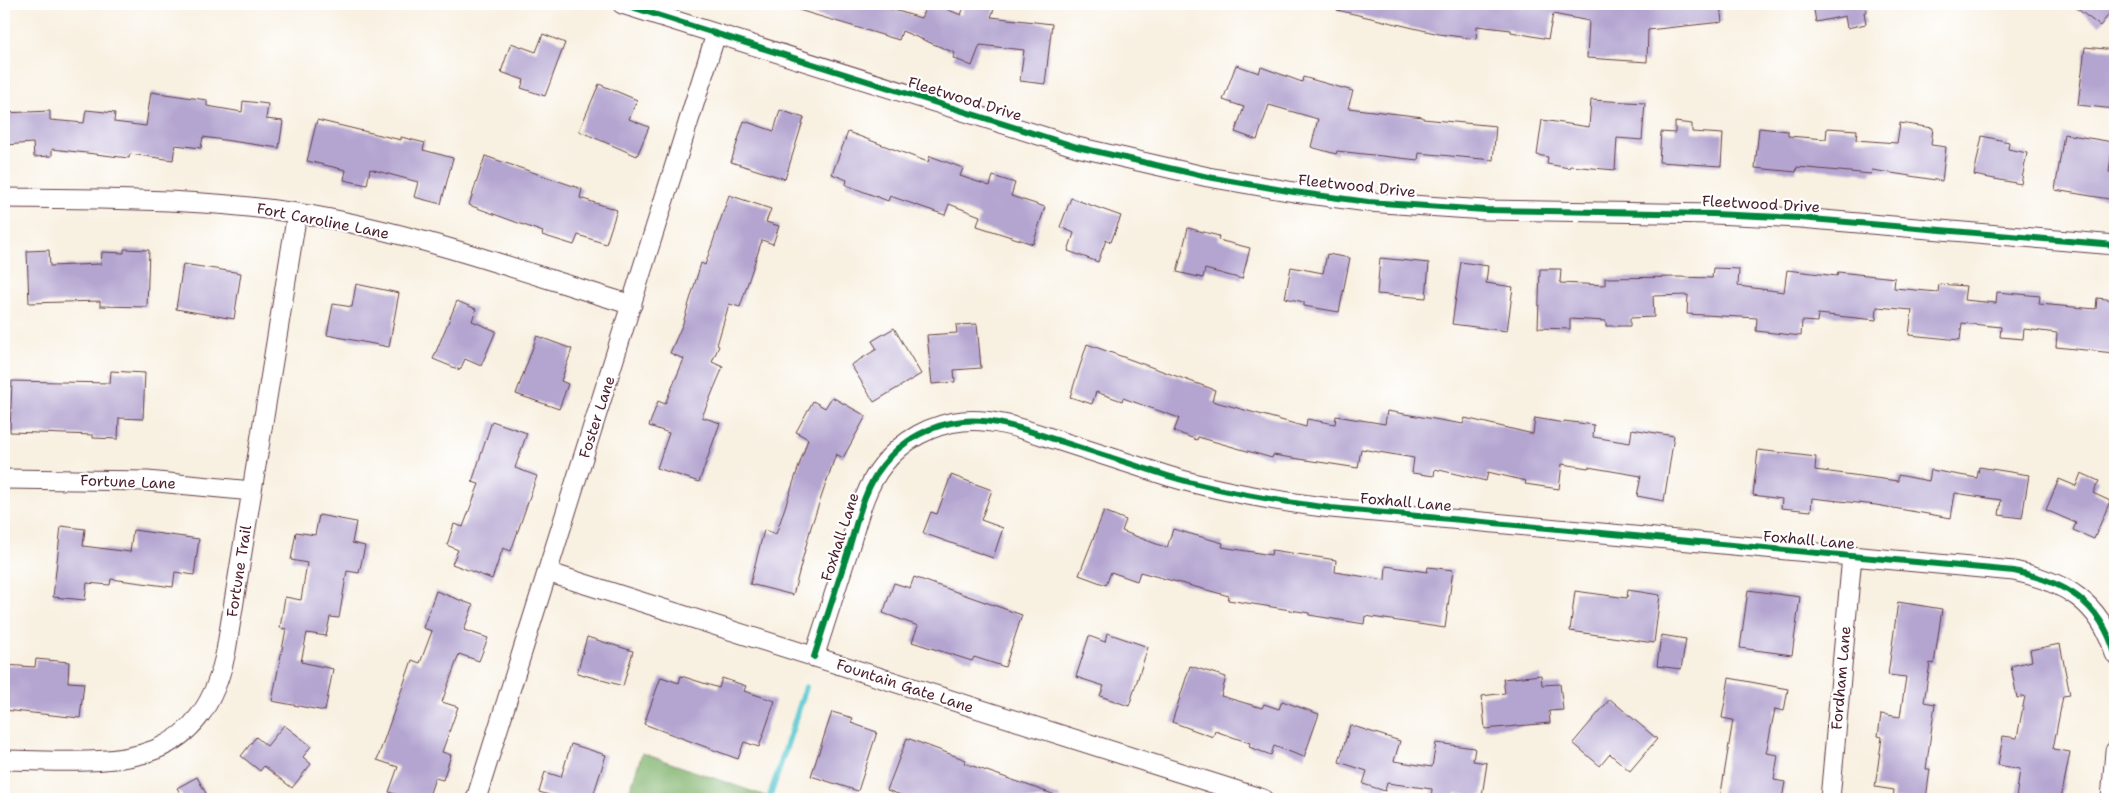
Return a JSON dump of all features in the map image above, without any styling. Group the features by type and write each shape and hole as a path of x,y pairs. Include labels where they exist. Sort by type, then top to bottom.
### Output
{"street":[{"name":"Fleetwood Drive","path":"622,4 1078,147 1208,177 1294,192 1368,202 1485,210 1713,214 1800,218 2115,245"},
{"name":"Foster Lane","path":"476,799 716,34"},
{"name":"Fort Caroline Lane","path":"4,198 161,200 248,206 297,213 372,228 421,241 632,305"},
{"name":"Fortune Trail","path":"4,760 108,760 137,756 177,739 192,725 207,706 214,693 223,666 297,213"},
{"name":"Foxhall Lane","path":"814,657 861,509 877,473 892,454 912,438 937,427 965,421 998,424 1023,429 1170,476 1236,493 1280,501 1341,509 2014,571 2061,584 2073,593 2092,611 2109,636 2115,654"},
{"name":"Fortune Lane","path":"4,479 147,481 252,491"},
{"name":"Fordham Lane","path":"1830,799 1852,556"},
{"name":"Fountain Gate Lane","path":"548,572 1263,799"},
{"path":"2111,799 2115,751"}],"green space":[{"path":"642,753 774,799 627,799"}],"building":[{"path":"792,4 874,4 921,18 927,4 934,4 961,15 965,4 996,4 991,17 1052,24 1045,84 1020,81 1024,50 980,45 972,66 953,58 955,53 902,31 899,40 792,8"},
{"path":"1338,4 1720,4 1722,22 1648,30 1647,62 1587,58 1589,21 1553,14 1548,39 1511,32 1511,30 1477,26 1476,39 1439,34 1337,10"},
{"path":"1813,4 1866,4 1867,12 1864,12 1866,24 1847,28 1845,16 1816,22"},
{"path":"2071,4 2115,4 2115,6 2100,26"},
{"path":"543,34 565,43 545,96 521,88 524,80 501,72 511,43 536,52"},
{"path":"2085,47 2115,50 2115,109 2078,105"},
{"path":"1236,65 1259,73 1261,67 1302,82 1303,77 1353,91 1348,108 1423,117 1423,119 1496,126 1493,160 1419,153 1418,160 1337,151 1336,154 1311,147 1318,119 1269,105 1257,140 1235,132 1244,107 1223,100"},
{"path":"599,84 637,100 629,119 649,127 637,156 579,131"},
{"path":"151,92 207,100 207,106 242,112 243,101 268,104 266,119 283,121 279,148 203,137 201,148 175,145 173,160 130,154 129,158 52,149 52,156 34,157 33,143 4,145 4,113 50,111 50,120 84,123 86,110 115,113 114,122 146,126"},
{"path":"1591,100 1645,103 1642,140 1617,138 1615,170 1570,166 1569,168 1547,164 1548,157 1537,155 1542,120 1589,127"},
{"path":"780,110 804,118 785,179 731,162 744,121 774,131"},
{"path":"317,120 401,140 401,137 425,143 423,150 453,158 441,204 414,197 418,182 370,169 367,185 344,180 346,170 307,161"},
{"path":"1675,122 1692,124 1692,132 1723,134 1721,166 1659,162 1661,132 1675,133"},
{"path":"1900,123 1933,128 1931,145 1946,147 1942,181 1872,170 1871,174 1797,167 1796,172 1755,168 1759,128 1788,131 1788,136 1826,139 1827,128 1857,130 1856,140 1897,143"},
{"path":"848,132 928,162 930,156 963,168 960,176 990,186 993,176 1015,183 1011,196 1045,207 1033,244 977,226 980,216 949,204 945,215 890,196 888,201 846,185 847,180 832,174"},
{"path":"2064,134 2113,142 2109,172 2115,173 2115,200 2055,190"},
{"path":"1982,136 2009,142 2008,149 2027,153 2021,184 1974,175"},
{"path":"485,156 582,189 580,198 617,210 606,244 578,235 574,245 542,235 543,232 469,205"},
{"path":"729,195 771,209 766,222 779,226 773,244 762,240 740,307 729,304 717,345 719,346 712,362 723,367 702,417 720,423 699,482 657,468 669,433 649,426 658,401 665,404 684,359 670,353 683,323 701,263 705,265"},
{"path":"1071,198 1121,216 1111,242 1106,240 1098,262 1068,251 1074,233 1060,227"},
{"path":"1188,228 1219,236 1218,240 1250,248 1242,279 1205,269 1203,278 1177,272"},
{"path":"124,249 149,250 147,307 100,306 100,301 29,303 27,251 49,250 50,266 101,264 102,252 124,253"},
{"path":"1327,254 1350,258 1339,312 1304,306 1304,302 1285,298 1291,267 1323,273"},
{"path":"1380,258 1429,263 1426,298 1377,294"},
{"path":"1461,262 1488,266 1486,283 1513,287 1507,331 1452,324"},
{"path":"183,264 241,273 234,319 176,309"},
{"path":"1713,268 1739,269 1738,286 1784,292 1787,270 1837,276 1838,272 1895,278 1894,288 1938,292 1939,284 1966,286 1964,300 1996,303 1997,292 2040,296 2039,304 2096,309 2097,298 2115,300 2114,353 2056,347 2057,333 2024,329 2023,339 2000,337 2001,327 1962,323 1960,340 1909,335 1912,310 1877,307 1876,320 1818,314 1817,322 1802,321 1801,336 1756,331 1757,318 1687,314 1688,295 1653,296 1654,317 1630,318 1630,326 1606,326 1606,321 1570,319 1570,329 1538,328 1540,269 1561,269 1560,283 1605,285 1605,278 1712,278"},
{"path":"356,284 399,293 389,347 327,335 333,304 352,307"},
{"path":"457,301 476,309 472,321 496,331 481,366 465,359 460,370 433,359"},
{"path":"977,324 981,368 954,370 955,382 932,384 927,335 957,333 956,325"},
{"path":"894,328 921,374 874,402 851,365 877,349 872,341"},
{"path":"537,336 572,349 561,381 568,384 559,409 516,394"},
{"path":"1087,344 1215,390 1212,401 1306,427 1307,419 1335,424 1336,416 1385,424 1387,411 1463,424 1465,418 1533,434 1535,418 1564,423 1564,421 1594,425 1593,437 1630,443 1632,429 1674,436 1664,501 1637,496 1641,476 1588,467 1562,464 1559,489 1525,484 1526,481 1488,472 1486,481 1435,469 1434,476 1412,473 1414,458 1361,449 1358,468 1273,455 1272,458 1198,437 1197,440 1174,431 1179,418 1123,398 1122,401 1096,392 1092,404 1070,397"},
{"path":"111,371 145,373 143,419 119,418 118,439 93,438 93,435 10,432 12,381 110,383"},
{"path":"832,397 866,416 843,458 836,454 811,527 793,595 750,584 764,530 776,534 808,439 796,432 813,401 825,408"},
{"path":"492,421 527,433 515,468 537,476 511,551 503,548 492,579 452,564 458,550 447,545 454,524 463,527 479,484 472,482"},
{"path":"1758,450 1816,457 1815,470 1898,481 1898,475 1929,481 1931,470 1977,478 1979,467 2029,475 2022,518 1999,515 2001,500 1955,493 1951,518 1876,505 1812,498 1811,511 1781,508 1782,499 1753,495"},
{"path":"2081,473 2099,481 2093,493 2110,501 2094,539 2073,530 2076,523 2046,510 2059,479 2076,486"},
{"path":"951,475 992,490 981,520 1003,528 993,558 923,533 931,512 937,514"},
{"path":"1104,511 1126,520 1122,531 1167,548 1173,529 1223,543 1222,547 1271,555 1272,550 1336,560 1335,572 1385,580 1386,566 1427,572 1428,567 1453,570 1445,628 1365,616 1364,624 1309,615 1309,613 1228,600 1229,596 1140,572 1137,581 1111,572 1106,585 1079,575"},
{"path":"319,515 356,522 352,543 365,546 359,573 347,571 339,618 330,617 326,636 307,633 301,662 333,669 325,711 272,701 286,629 280,628 285,597 301,600 307,563 291,560 296,532 315,535"},
{"path":"61,526 85,529 83,546 130,552 133,530 199,539 194,575 175,572 173,587 111,579 110,585 87,583 85,600 53,597"},
{"path":"914,577 1022,615 1005,667 974,657 972,661 912,642 918,626 883,613 894,583 910,588"},
{"path":"1628,590 1660,595 1654,643 1570,631 1575,591 1627,598"},
{"path":"1748,590 1800,597 1792,655 1740,648"},
{"path":"436,591 473,605 464,630 488,638 479,661 459,654 442,702 458,707 442,752 451,755 443,780 435,778 428,799 410,799 389,792 398,767 377,760 412,660 420,663 432,631 423,628"},
{"path":"1898,602 1942,609 1934,664 1930,663 1924,702 1935,704 1926,769 1930,769 1926,799 1893,799 1894,790 1875,787 1882,737 1878,736 1881,714 1900,717 1906,677 1888,675"},
{"path":"1107,633 1148,647 1129,706 1100,696 1104,686 1076,677 1089,636 1105,642"},
{"path":"1661,635 1686,639 1681,669 1657,666"},
{"path":"587,637 633,651 623,686 577,673"},
{"path":"2060,644 2070,695 2063,696 2053,749 2070,752 2061,799 2016,799 2020,769 1998,765 2003,736 2017,738 2025,696 2017,698 2011,666 2032,661 2030,650"},
{"path":"36,659 69,662 68,682 84,683 80,718 4,710 4,665 35,667"},
{"path":"1190,666 1226,677 1221,696 1262,708 1264,704 1279,709 1282,701 1319,714 1304,757 1274,746 1271,755 1249,747 1250,743 1215,731 1213,737 1172,722"},
{"path":"1541,675 1542,685 1560,684 1563,710 1549,711 1550,723 1485,729 1482,696 1505,693 1503,679"},
{"path":"681,676 719,688 722,678 746,686 744,691 775,701 759,747 744,742 738,759 644,724 661,677 679,683"},
{"path":"1729,678 1788,689 1784,711 1775,709 1766,753 1778,755 1774,780 1785,782 1782,799 1720,799 1733,720 1722,718"},
{"path":"1610,699 1657,739 1630,771 1610,754 1600,766 1573,743"},
{"path":"832,712 853,718 851,723 877,732 858,791 811,776"},
{"path":"284,725 311,746 303,757 311,764 292,788 264,766 260,771 241,756 256,737 267,746"},
{"path":"1350,725 1400,741 1394,761 1432,767 1436,743 1475,748 1473,761 1487,763 1482,796 1455,793 1454,799 1431,799 1432,789 1387,783 1385,791 1363,784 1367,771 1339,762"},
{"path":"907,738 966,760 964,763 1061,797 1060,799 912,799 887,790"},
{"path":"571,744 606,755 592,799 563,799 539,792 545,772 561,777"},
{"path":"197,777 209,799 184,799 177,788"}],"waterway":[{"path":"769,799 806,687"}],"cycle path":[{"path":"622,4 1077,147 1208,177 1294,192 1368,202 1485,210 1713,214 1800,218 2115,245"},
{"path":"814,657 871,483 883,465 908,441 929,430 963,421 988,422 1026,430 1188,482 1249,495 1331,508 2014,571 2049,581 2078,597 2090,607 2100,620 2115,654"}]}
